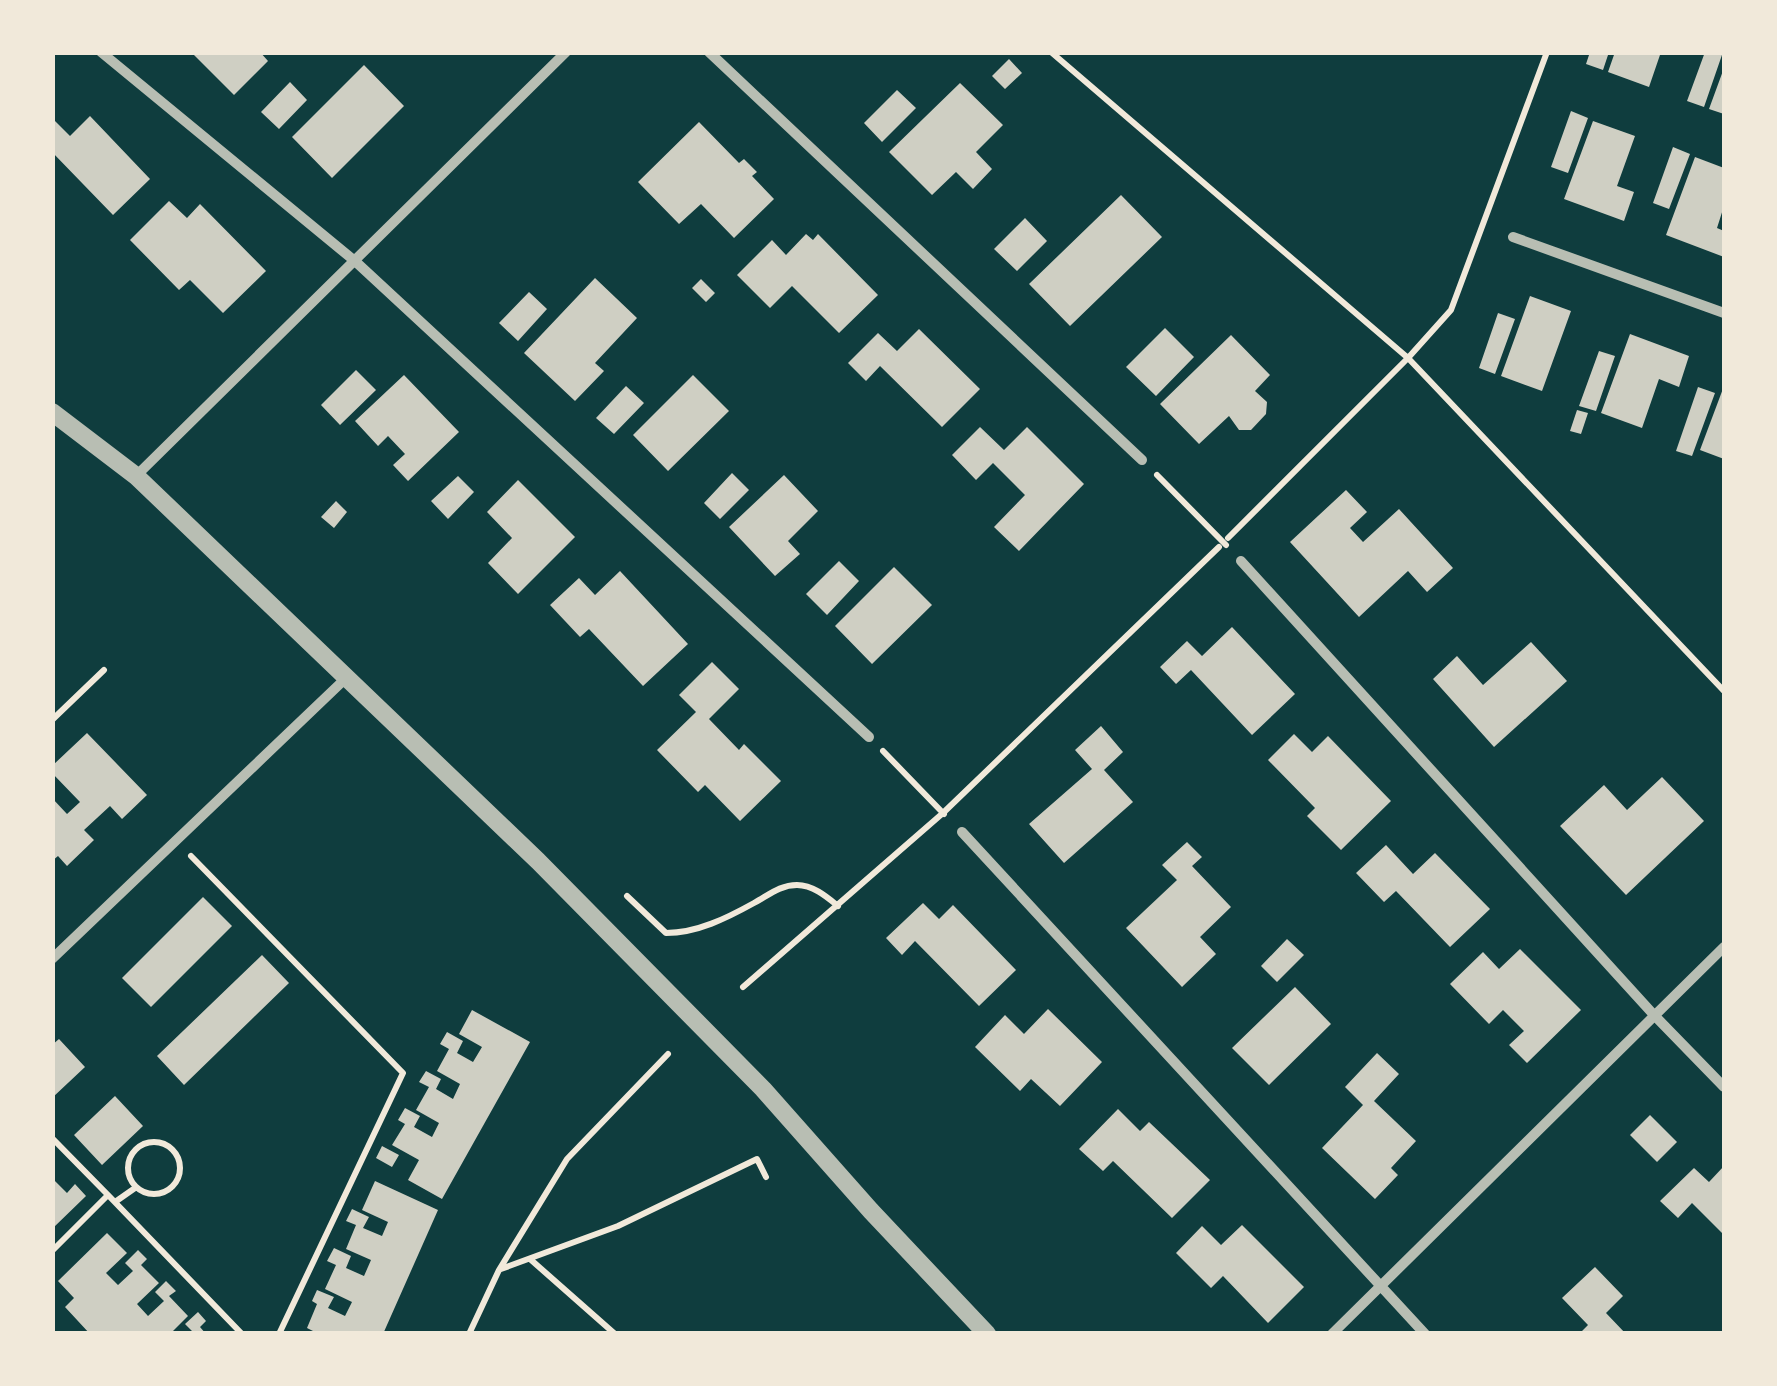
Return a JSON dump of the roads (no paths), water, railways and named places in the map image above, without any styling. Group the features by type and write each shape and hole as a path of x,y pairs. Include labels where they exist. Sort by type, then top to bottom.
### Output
{"street":[{"path":"101,52 356,262 869,737"},
{"path":"136,476 566,52"},
{"path":"709,52 1142,460"},
{"path":"1513,237 1724,313"},
{"path":"52,412 136,476 345,680 538,860 736,1062 987,1334"},
{"path":"1241,561 1724,1087"},
{"path":"52,959 345,680"},
{"path":"962,832 1426,1334"},
{"path":"1332,1334 1724,947"}]}
